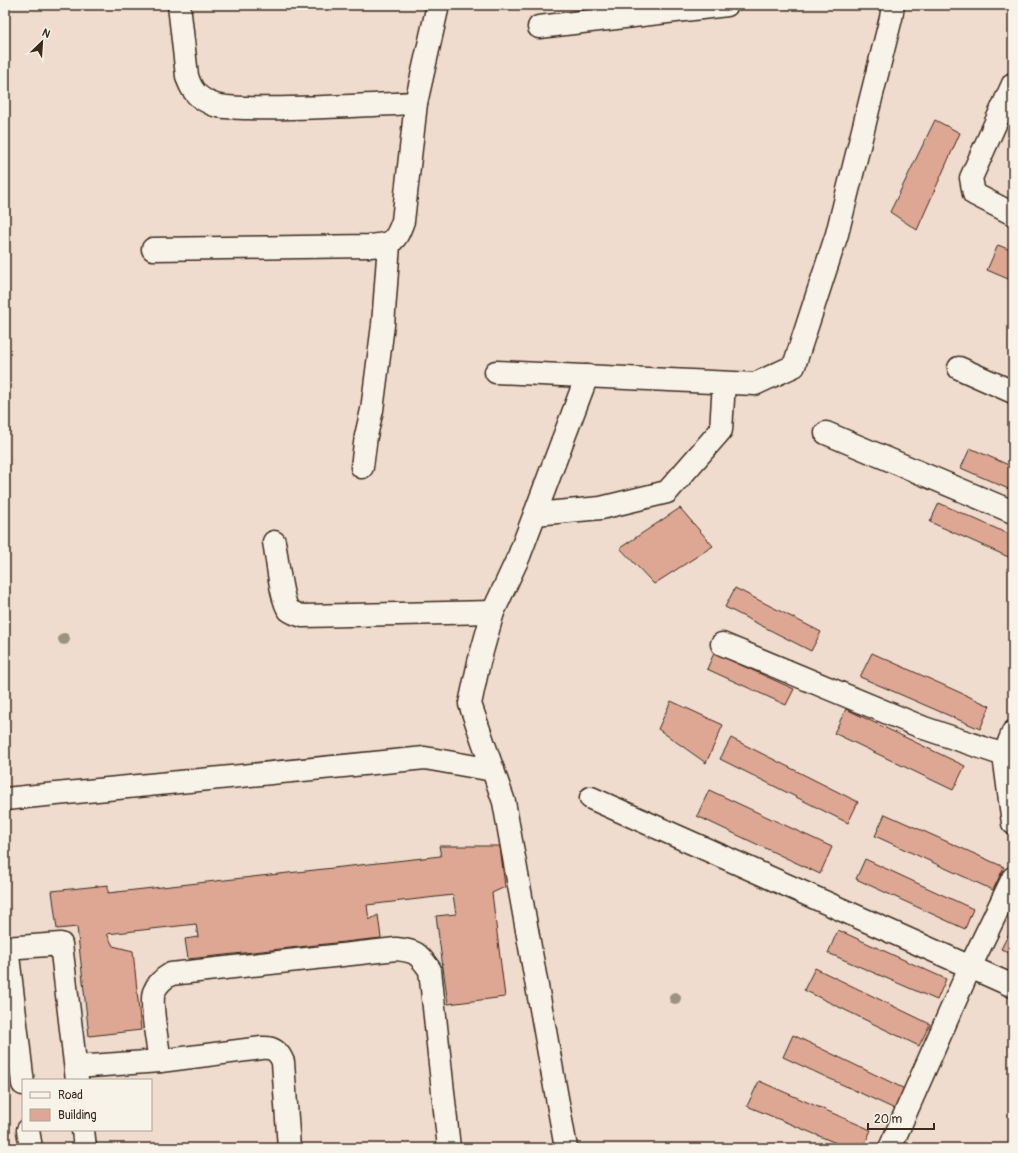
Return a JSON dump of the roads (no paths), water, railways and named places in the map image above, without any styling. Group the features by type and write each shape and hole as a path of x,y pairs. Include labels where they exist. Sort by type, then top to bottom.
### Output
{"lane":[{"path":"179,5 187,76 191,88 198,96 211,104 223,107 281,109 416,103"},
{"path":"362,467 366,436 372,410 383,325 389,244 399,234 404,221 416,103 438,5"},
{"path":"539,27 698,7 726,5"},
{"path":"496,372 755,384 794,366 837,234 893,5"},
{"path":"1013,84 971,178 974,194 1013,214"},
{"path":"153,249 362,246 389,244"},
{"path":"959,368 1013,392"},
{"path":"566,1148 504,802 470,704 479,662 493,612 519,556 587,376"},
{"path":"535,514 601,508 667,492 721,430 724,383"},
{"path":"826,433 1013,512"},
{"path":"274,542 284,598 289,610 296,614 303,616 493,612"},
{"path":"722,644 924,728 1008,758"},
{"path":"1013,732 1008,758 1013,823"},
{"path":"5,799 425,758 493,770"},
{"path":"591,798 1013,986"},
{"path":"890,1148 970,967 1013,878"},
{"path":"22,1079 6,947 61,944 76,1074 160,1061 262,1048 274,1049 280,1055 283,1062 289,1148"},
{"path":"160,1061 152,999 156,987 163,978 171,974 396,948 409,950 420,956 430,970 450,1148"},
{"path":"28,1131 31,1148"},
{"path":"83,1131 85,1148"}]}
